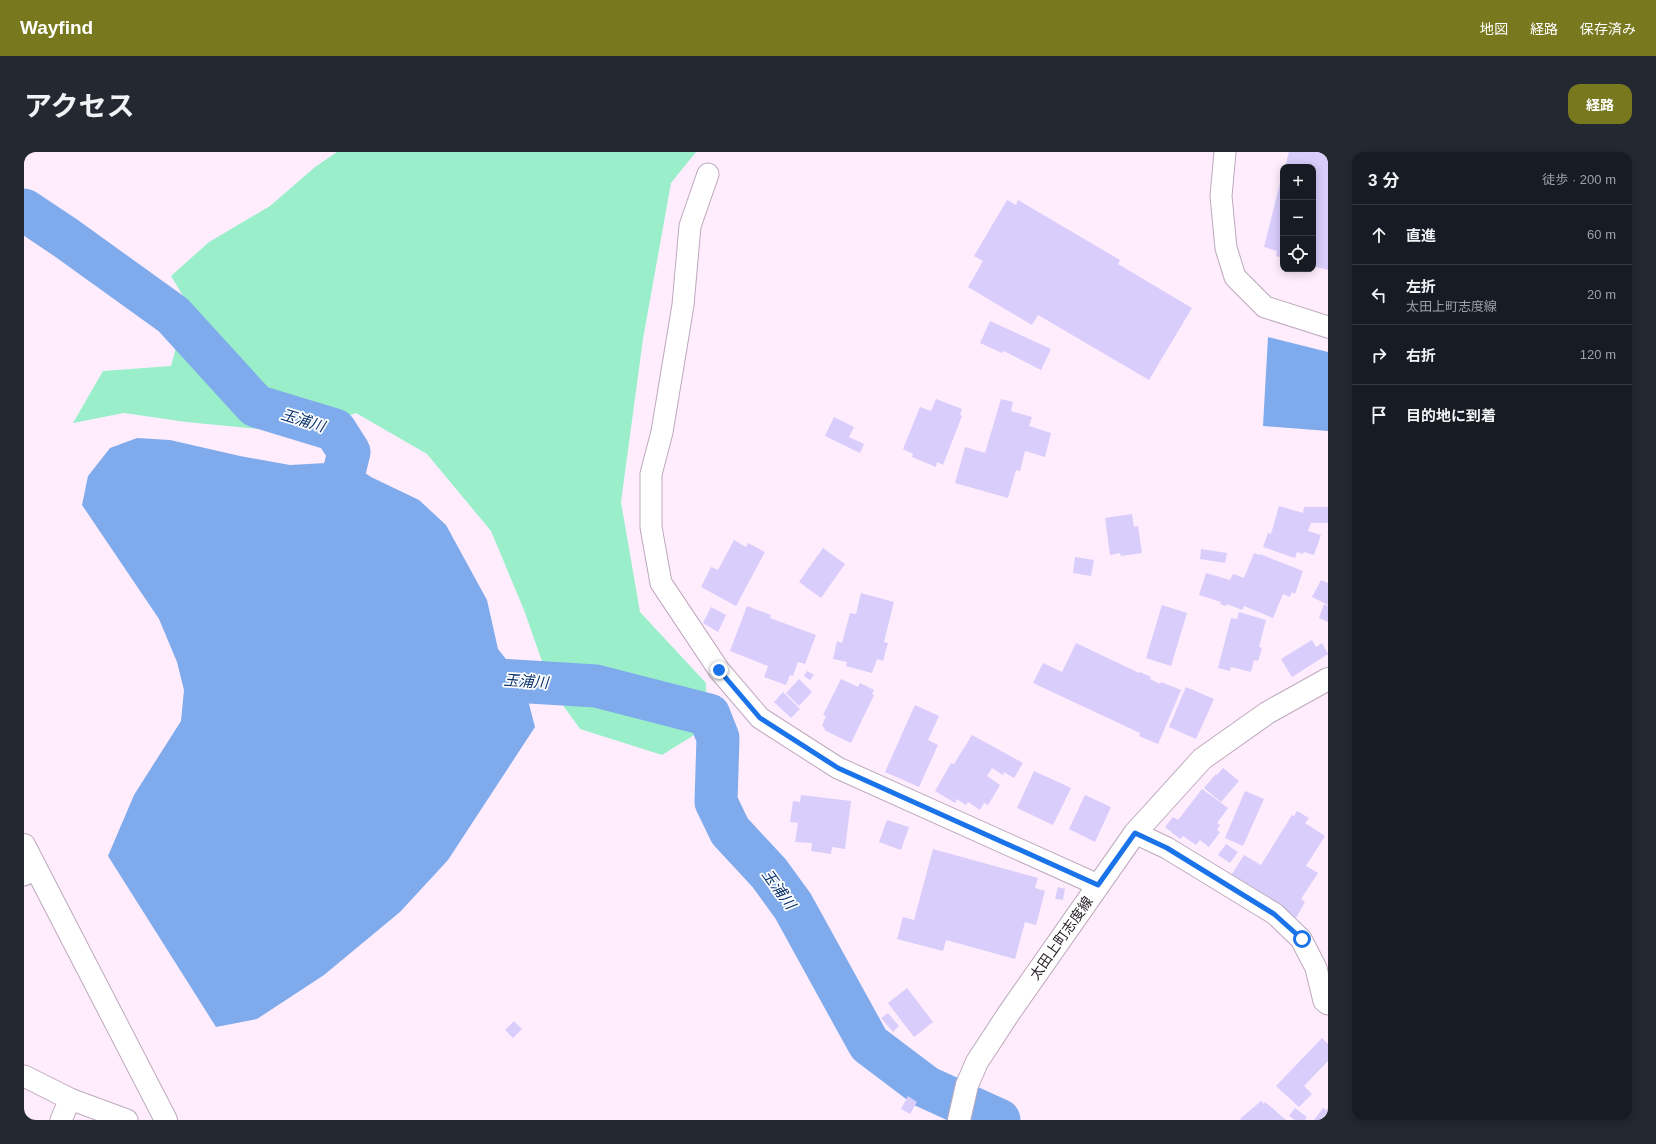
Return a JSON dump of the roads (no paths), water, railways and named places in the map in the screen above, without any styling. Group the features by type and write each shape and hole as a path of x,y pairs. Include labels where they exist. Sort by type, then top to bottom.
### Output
{"main road":[{"name":"太田上町志度線","path":"959,1120 967,1085 977,1062 1135,833 1202,759 1268,713 1328,679"},
{"path":"27,860 166,1120"}],"street":[{"path":"1225,152 1221,196 1226,248 1235,277 1265,307 1328,327"},
{"path":"708,174 690,226 684,305 662,432 651,474 651,527 661,583 719,670 760,718 838,768 1098,885"},
{"path":"1135,833 1167,848 1274,914 1302,939 1316,968 1324,1001 1328,1004"},
{"path":"24,1076 70,1098 128,1120"},
{"path":"61,1120 70,1098"}],"water":[{"path":"1268,337 1328,352 1328,431 1263,426"},
{"path":"137,438 170,440 240,456 290,465 326,463 349,452 359,469 371,477 419,500 446,525 487,600 498,649 523,681 535,727 448,860 400,912 324,975 257,1019 216,1027 108,856 134,795 181,721 184,690 177,662 159,619 82,505 88,476 110,448"}],"waterway":[{"name":"玉浦川","path":"24,210 66,238 173,315 256,406 335,430 349,452 338,497 344,509"},
{"name":"玉浦川","path":"471,660 498,680 596,686 709,715 718,738 716,802 730,831 769,873 793,906 869,1044 926,1087 999,1120"}]}
